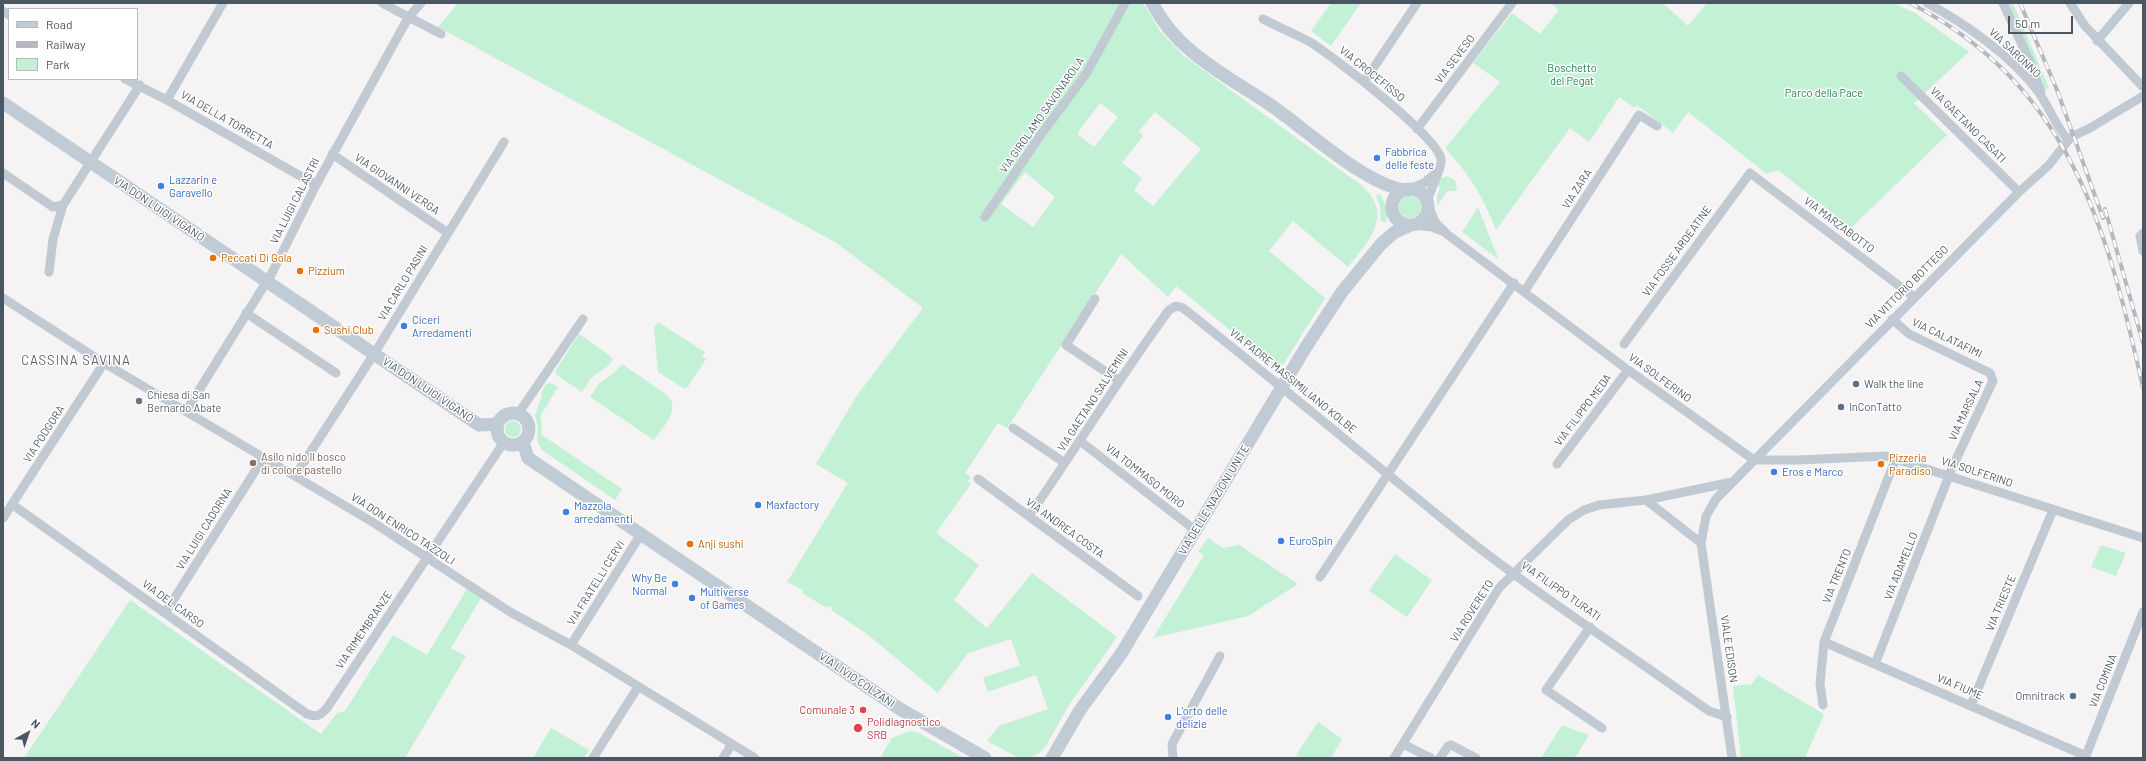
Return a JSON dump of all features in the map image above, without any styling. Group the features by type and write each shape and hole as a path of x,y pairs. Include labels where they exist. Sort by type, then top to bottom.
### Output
{"street":[{"path":"167,100 223,3"},
{"path":"382,3 441,34"},
{"name":"VIA LUIGI CALASTRI","path":"186,411 246,313 267,282 332,154 408,18 421,3"},
{"name":"VIA GIROLAMO SAVONAROLA","path":"986,217 1040,136 1086,74 1125,3"},
{"path":"1152,3 1167,27 1191,51 1240,87 1266,102 1365,174 1386,186 1420,192 1428,204 1435,222 1448,235"},
{"path":"1159,3 1174,25 1191,42 1248,85 1266,102"},
{"path":"1364,82 1418,3"},
{"name":"VIA SEVESO","path":"1417,128 1512,3"},
{"name":"VIA SARONNO","path":"1927,3 1982,38 2027,80 2045,103 2068,140"},
{"path":"2003,3 2031,64 2045,103"},
{"path":"2070,3 2077,17 2097,40 2143,87"},
{"path":"2097,40 2129,3"},
{"name":"VIA CROCEFISSO","path":"1263,20 1310,42 1364,82 1417,128 1439,154 1441,162 1430,189 1428,204"},
{"name":"VIA GAETANO CASATI","path":"1901,76 2019,192"},
{"name":"VIA DELLA TORRETTA","path":"128,80 167,100 316,185"},
{"path":"49,272 53,239 63,206 140,85"},
{"name":"VIA VITTORIO BOTTEGO","path":"1754,460 2019,192 2048,166 2068,140 2143,96"},
{"name":"VIA DON LUIGI VIGANÒ","path":"3,103 478,425 498,424 508,414 518,414"},
{"name":"VIA ZARA","path":"1524,292 1639,115 1657,126"},
{"name":"VIA CARLO PASINI","path":"295,476 374,354 504,142"},
{"name":"VIA GIOVANNI VERGA","path":"332,154 448,233"},
{"path":"1381,244 1393,212 1393,202 1396,196 1408,189 1424,183 1438,170"},
{"name":"VIA MARZABOTTO","path":"1750,172 1914,297"},
{"name":"VIA FOSSE ARDEATINE","path":"1624,344 1750,172"},
{"path":"3,173 53,207 63,206"},
{"path":"1365,174 1382,191 1399,221 1412,225 1432,227 1448,235"},
{"path":"1381,244 1395,232 1424,218 1428,204"},
{"path":"2143,232 2140,236 2143,251"},
{"name":"VIA SOLFERINO","path":"1448,235 1628,370 1754,460 1798,460 1886,456 1896,458 1950,477 2143,538"},
{"name":"VIA DELLE NAZIONI UNITE","path":"1052,758 1080,710 1121,654 1306,347 1342,292 1381,244"},
{"path":"1320,577 1514,283"},
{"name":"VIA DON ENRICO TAZZOLI","path":"3,298 104,362 374,523 510,612 571,645 754,758"},
{"path":"1095,299 1066,345 1118,380"},
{"name":"VIA GAETANO SALVEMINI","path":"1028,516 1080,441 1118,380 1169,310 1176,306 1183,308"},
{"name":"VIA PADRE MASSIMILIANO KOLBE","path":"1183,308 1388,473"},
{"path":"246,313 336,372"},
{"path":"498,424 498,434 504,442 514,445 523,442 527,436 529,426 526,420 518,414 583,319"},
{"name":"VIA CALATAFIMI","path":"1892,319 1909,334 1990,373 1993,377"},
{"name":"VIA PODGORA","path":"3,518 13,505 104,362"},
{"name":"VIA FILIPPO MEDA","path":"1557,464 1628,370"},
{"name":"VIA MARSALA","path":"1950,477 1952,468 1993,381 1993,377"},
{"path":"1013,428 1065,463"},
{"name":"VIA TOMMASO MORO","path":"1080,441 1195,530"},
{"name":"VIA RIMEMBRANZE","path":"321,715 504,442"},
{"path":"523,442 528,458 641,534"},
{"name":"VIA LUIGI CADORNA","path":"165,613 264,457"},
{"name":"VIA TRENTO","path":"1823,705 1820,684 1824,642 1896,458"},
{"path":"1646,500 1701,543 1706,516 1716,499 1754,460"},
{"name":"VIA FILIPPO TURATI","path":"1388,473 1439,517 1590,627 1709,711 1727,717"},
{"name":"VIA ADAMELLO","path":"1875,664 1950,477"},
{"name":"VIA ANDREA COSTA","path":"978,479 1138,596"},
{"name":"VIA ROVERETO","path":"1394,758 1499,588 1568,520 1584,510 1599,505 1646,500 1732,482"},
{"name":"VIA DEL CARSO","path":"13,505 307,714 314,717 321,715"},
{"name":"VIA TRIESTE","path":"1971,705 2052,510"},
{"name":"VIA LIVIO COLZANI","path":"641,534 900,709 985,758"},
{"name":"VIA FRATELLI CERVI","path":"571,645 641,534"},
{"name":"VIALE EDISON","path":"1701,543 1732,758"},
{"name":"VIA COMINA","path":"2086,757 2143,612"},
{"path":"1590,627 1546,690 1602,728"},
{"name":"VIA FIUME","path":"1824,642 1971,705 2086,757"},
{"path":"1173,758 1172,744 1220,656"},
{"path":"594,758 638,687"},
{"path":"723,758 732,744"},
{"path":"1403,744 1431,758"},
{"path":"1440,758 1448,746 1451,745 1476,758"}],"green space":[{"path":"458,3 1143,3 1160,31 1184,56 1361,185 1371,196 1376,206 1377,217 1375,227 1364,247 1348,267 1293,221 1269,251 1325,298 1281,368 1277,368 1269,362 1176,286 1168,297 1121,254 1007,428 998,423 965,473 971,477 968,481 971,484 936,533 979,565 954,600 987,628 1032,573 1117,637 1071,702 1045,747 1038,754 1027,758 1019,758 987,741 999,726 1048,709 1036,675 988,692 983,678 1020,665 1011,639 968,653 938,693 867,634 831,610 832,608 828,606 827,608 802,593 803,590 787,582 848,483 816,464 856,397 923,308 835,242 438,27","holes":["1100,103 1118,117 1094,147 1077,134","1155,112 1201,149 1153,206 1134,190 1142,178 1122,163 1143,136 1139,131","1025,172 1055,197 1033,227 1001,204"]},
{"path":"1331,3 1361,3 1331,46 1311,31"},
{"name":"Parco della Pace","path":"1550,3 1663,3 1688,26 1707,3 1893,3 1915,13 1969,52 1914,103 1947,135 1851,228 1778,170 1767,174 1688,112 1673,133 1637,105 1635,108 1619,97 1589,142 1570,128 1496,230 1469,177 1445,148 1500,82 1473,63 1512,13 1540,34 1559,10"},
{"path":"2007,3 2013,3 2049,88 2044,90 2042,80"},
{"path":"1447,176 1455,180 1457,189 1455,191 1447,191 1437,206 1437,197 1440,187 1436,185 1441,178"},
{"path":"1380,194 1388,209 1386,222 1381,221 1380,206 1376,196"},
{"path":"1406,196 1414,196 1421,203 1421,211 1414,218 1406,218 1399,211 1399,203"},
{"path":"1478,207 1498,258 1498,259 1462,232"},
{"path":"658,322 705,352 702,356 706,359 687,388 683,388 658,372 654,328"},
{"path":"579,334 613,359 608,366 591,378 582,392 557,375 555,372"},
{"path":"622,364 667,395 671,400 672,412 666,424 654,440 590,397 599,383 614,373"},
{"path":"551,383 558,387 541,415 542,435 622,489 615,500 542,450 537,441 538,428 535,415 542,396 541,393 546,384"},
{"path":"510,421 516,421 521,426 519,435 516,437 510,437 505,432 505,426"},
{"path":"1208,538 1223,548 1239,545 1298,584 1248,616 1153,638 1204,555 1198,552"},
{"path":"2101,545 2126,553 2116,576 2091,567"},
{"path":"1395,554 1432,580 1407,617 1369,591"},
{"path":"467,589 481,598 451,648 466,656 405,758 24,758 130,600 321,734 337,713 345,711 393,635 427,655"},
{"path":"1758,675 1824,714 1805,758 1741,758 1733,686 1752,684"},
{"path":"1318,722 1342,739 1331,758 1301,758 1296,755"},
{"path":"1562,725 1589,735 1575,758 1541,758"},
{"path":"551,728 589,750 584,758 533,758"},
{"path":"910,731 919,733 964,758 880,758 892,738"}],"railway":[{"path":"1910,3 1964,36 2008,75 2044,118 2073,166 2095,217 2114,271 2143,388"},
{"path":"2020,3 2057,90 2103,218"},
{"path":"2105,209 2143,343"}],"place":[{"name":"Fabbrica delle feste","path":"1377,158"},
{"name":"Lazzarin e Garavello","path":"161,186"},
{"name":"Peccati Di Gola","path":"213,258"},
{"name":"Pizzium","path":"300,271"},
{"name":"Ciceri Arredamenti","path":"404,326"},
{"name":"Sushi Club","path":"316,330"},
{"name":"Walk the line","path":"1856,384"},
{"name":"Chiesa di San Bernardo Abate","path":"139,401"},
{"name":"InConTatto","path":"1841,407"},
{"name":"Asilo nido Il bosco di colore pastello","path":"253,463"},
{"name":"Pizzeria Paradiso","path":"1881,464"},
{"name":"Eros e Marco","path":"1774,472"},
{"name":"Maxfactory","path":"758,505"},
{"name":"Mazzola arredamenti","path":"566,512"},
{"name":"EuroSpin","path":"1281,541"},
{"name":"Anji sushi","path":"690,544"},
{"name":"Why Be Normal","path":"675,584"},
{"name":"Multiverse of Games","path":"692,598"},
{"name":"Omnitrack","path":"2073,696"},
{"name":"Comunale 3","path":"863,710"},
{"name":"L'orto delle delizie","path":"1168,717"},
{"name":"Polidiagnostico SRB","path":"858,728"}],"district":[{"name":"CASSINA SAVINA","path":"76,361"}],"park label":[{"name":"Boschetto del Pegat","path":"1572,74"}]}
